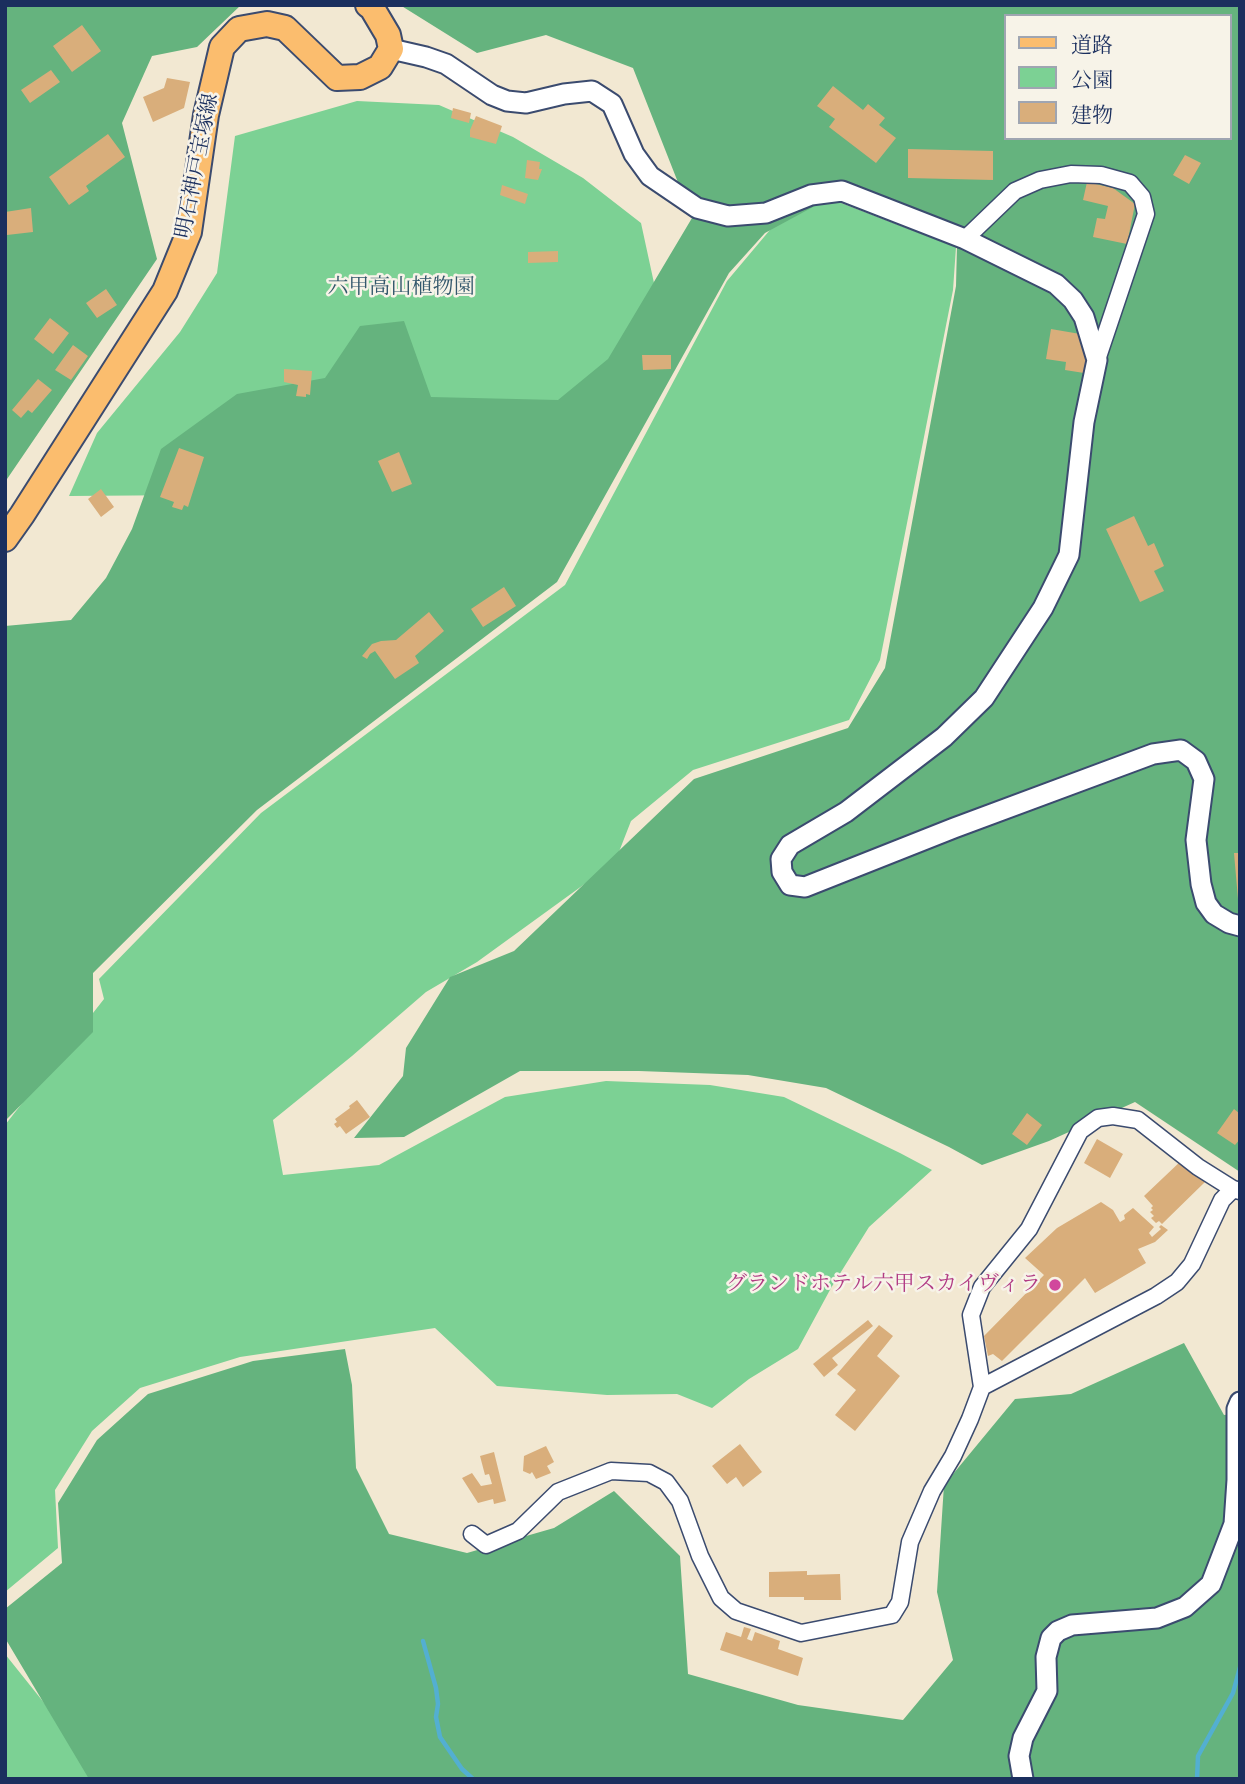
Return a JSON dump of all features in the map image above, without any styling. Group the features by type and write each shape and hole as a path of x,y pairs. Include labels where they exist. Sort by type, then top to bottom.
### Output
{"main road":[{"path":"368,5 388,35 391,49"},
{"name":"明石神戸宝塚線","path":"5,538 165,291 189,232 206,115 222,47 239,29 267,24 285,28 337,78 359,77 380,67 391,49"}],"street":[{"path":"391,49 446,64 507,101 526,103 592,91 612,104 634,154 650,176 697,208 728,216 766,213 811,195 842,191 965,239 1056,284 1073,300 1084,317 1097,360"},
{"path":"965,239 1015,191 1040,180 1071,174 1101,175 1130,183 1142,197 1146,214 1097,360 1084,422 1069,555 1043,608 984,698 944,737 846,812 790,845 780,859 782,872 790,885 806,887 954,828 1153,754 1181,750 1196,761 1204,779 1196,840 1206,903 1214,914 1240,926"},
{"path":"472,1534 486,1545 518,1531 558,1492 611,1471 649,1473 666,1482 680,1502 700,1556 721,1598 736,1611 801,1633 892,1615 901,1602 910,1542 932,1492 954,1456 982,1387 971,1315 982,1287 1029,1229 1080,1131 1098,1118 1113,1116 1138,1120 1198,1167 1236,1190 1222,1200 1192,1264 1177,1282 1156,1296 982,1387"},
{"path":"1023,1779 1019,1756 1023,1738 1046,1691 1046,1657 1051,1638 1058,1631 1072,1625 1157,1618 1185,1606 1211,1584 1234,1524 1237,1409 1240,1402"}],"green space":[{"path":"5,5 241,5 197,47 152,56 122,123 157,259 5,482"},
{"path":"400,5 1240,5 1240,1172 1135,1102 1049,1141 982,1165 826,1088 748,1075 520,1071 404,1137 354,1138 403,1076 406,1048 450,977 514,951 694,779 848,728 885,668 956,286 957,246 848,188 765,233 729,273 557,582 257,810 93,973 93,1032 5,1121 5,626 71,620 106,578 132,529 161,449 237,394 325,378 360,326 404,321 431,397 558,400 608,359 692,218 633,68 546,35 477,53"},
{"name":"六甲高山植物園","path":"357,101 439,105 513,137 583,178 641,223 662,320 644,410 325,494 69,496 97,433 180,332 217,273 235,136"},
{"path":"836,201 956,247 953,290 880,660 849,720 693,770 631,821 615,862 477,962 426,992 273,1120 283,1175 379,1165 505,1097 606,1081 710,1085 784,1097 932,1170 869,1227 831,1288 798,1349 749,1379 712,1408 677,1394 607,1395 497,1386 435,1328 240,1357 140,1388 92,1431 55,1490 58,1548 5,1592 5,1125 104,999 99,979 261,813 565,585 727,281 780,218 812,205"},
{"path":"1184,1343 1224,1415 1240,1413 1240,1779 89,1779 5,1638 5,1609 62,1563 58,1503 97,1440 148,1394 253,1361 345,1349 352,1385 356,1468 389,1534 467,1553 554,1528 614,1491 680,1556 688,1674 798,1705 903,1720 953,1660 937,1592 944,1485 1015,1399 1071,1394"},
{"path":"5,1654 85,1754 103,1779 5,1779"}],"building":[{"path":"82,25 101,51 72,72 53,46"},
{"path":"51,70 60,82 30,103 21,90"},
{"path":"167,78 190,82 184,108 153,122 143,97 164,88"},
{"path":"833,86 863,110 868,104 885,118 879,125 896,138 876,163 829,127 835,119 817,106"},
{"path":"453,108 471,113 469,123 451,118"},
{"path":"476,116 502,126 496,144 470,137"},
{"path":"108,134 125,157 86,186 89,191 69,205 49,177"},
{"path":"908,149 993,151 993,180 908,178"},
{"path":"1185,155 1201,163 1189,184 1173,175"},
{"path":"527,160 540,162 539,169 542,169 538,180 525,178"},
{"path":"1087,182 1113,188 1135,204 1127,244 1093,237 1097,218 1105,219 1108,206 1083,200"},
{"path":"502,185 528,194 525,204 500,195"},
{"path":"31,208 33,232 7,235 5,212"},
{"path":"558,251 558,262 528,263 528,252"},
{"path":"106,289 117,305 97,318 86,303"},
{"path":"50,318 69,333 53,354 34,339"},
{"path":"1051,329 1086,335 1083,349 1088,350 1084,373 1065,370 1066,362 1046,359"},
{"path":"73,345 88,356 71,380 55,370"},
{"path":"642,355 671,355 671,369 643,370"},
{"path":"284,369 312,371 310,395 296,396 298,385 284,382"},
{"path":"38,379 52,390 32,413 28,410 21,418 12,410"},
{"path":"179,448 204,457 188,507 184,505 182,510 172,507 174,502 160,497"},
{"path":"399,452 412,484 392,492 378,461"},
{"path":"101,489 114,507 101,517 88,499"},
{"path":"1134,516 1148,546 1154,543 1164,566 1154,571 1164,591 1140,602 1106,529"},
{"path":"504,587 516,606 483,627 471,609"},
{"path":"429,612 444,631 415,656 419,663 395,679 375,651 367,659 362,656 372,644 396,640"},
{"path":"1234,853 1240,853 1240,899 1238,899"},
{"path":"357,1100 370,1117 346,1134 340,1126 337,1128 334,1124 337,1122 335,1119"},
{"path":"1234,1109 1240,1114 1240,1139 1235,1145 1217,1133"},
{"path":"1027,1113 1042,1125 1027,1145 1012,1134"},
{"path":"1097,1139 1123,1154 1110,1178 1084,1163"},
{"path":"1183,1159 1205,1182 1162,1224 1159,1221 1156,1223 1151,1218 1154,1216 1150,1212 1153,1206 1144,1196"},
{"name":"グランドホテル六甲スカイヴィラ","path":"1101,1202 1113,1210 1120,1222 1133,1208 1154,1227 1149,1233 1152,1237 1161,1229 1161,1225 1168,1230 1155,1242 1138,1249 1146,1263 1095,1293 1085,1278 1002,1361 993,1354 988,1356 984,1336 1044,1275 1025,1258 1057,1228"},
{"path":"868,1320 873,1326 832,1358 838,1365 824,1377 813,1364"},
{"path":"879,1325 893,1336 877,1356 900,1376 855,1431 835,1415 856,1390 837,1374"},
{"path":"740,1444 762,1472 743,1487 736,1477 727,1484 712,1466"},
{"path":"546,1446 554,1462 547,1466 551,1473 536,1479 532,1472 530,1474 523,1471 524,1456"},
{"path":"494,1452 506,1501 494,1504 493,1499 478,1503 462,1478 472,1473 481,1486 492,1484 489,1474 485,1475 480,1456"},
{"path":"807,1571 807,1575 840,1574 841,1600 769,1597 769,1572"},
{"path":"744,1627 751,1629 747,1639 752,1641 755,1632 780,1641 778,1649 803,1658 798,1676 720,1650 726,1632 741,1637"}],"waterway":[{"path":"423,1641 436,1688 436,1717 440,1737 462,1769 473,1779"},
{"path":"1197,1779 1198,1756 1233,1693 1240,1667"}],"place":[{"name":"グランドホテル六甲スカイヴィラ","path":"1055,1285"}]}
